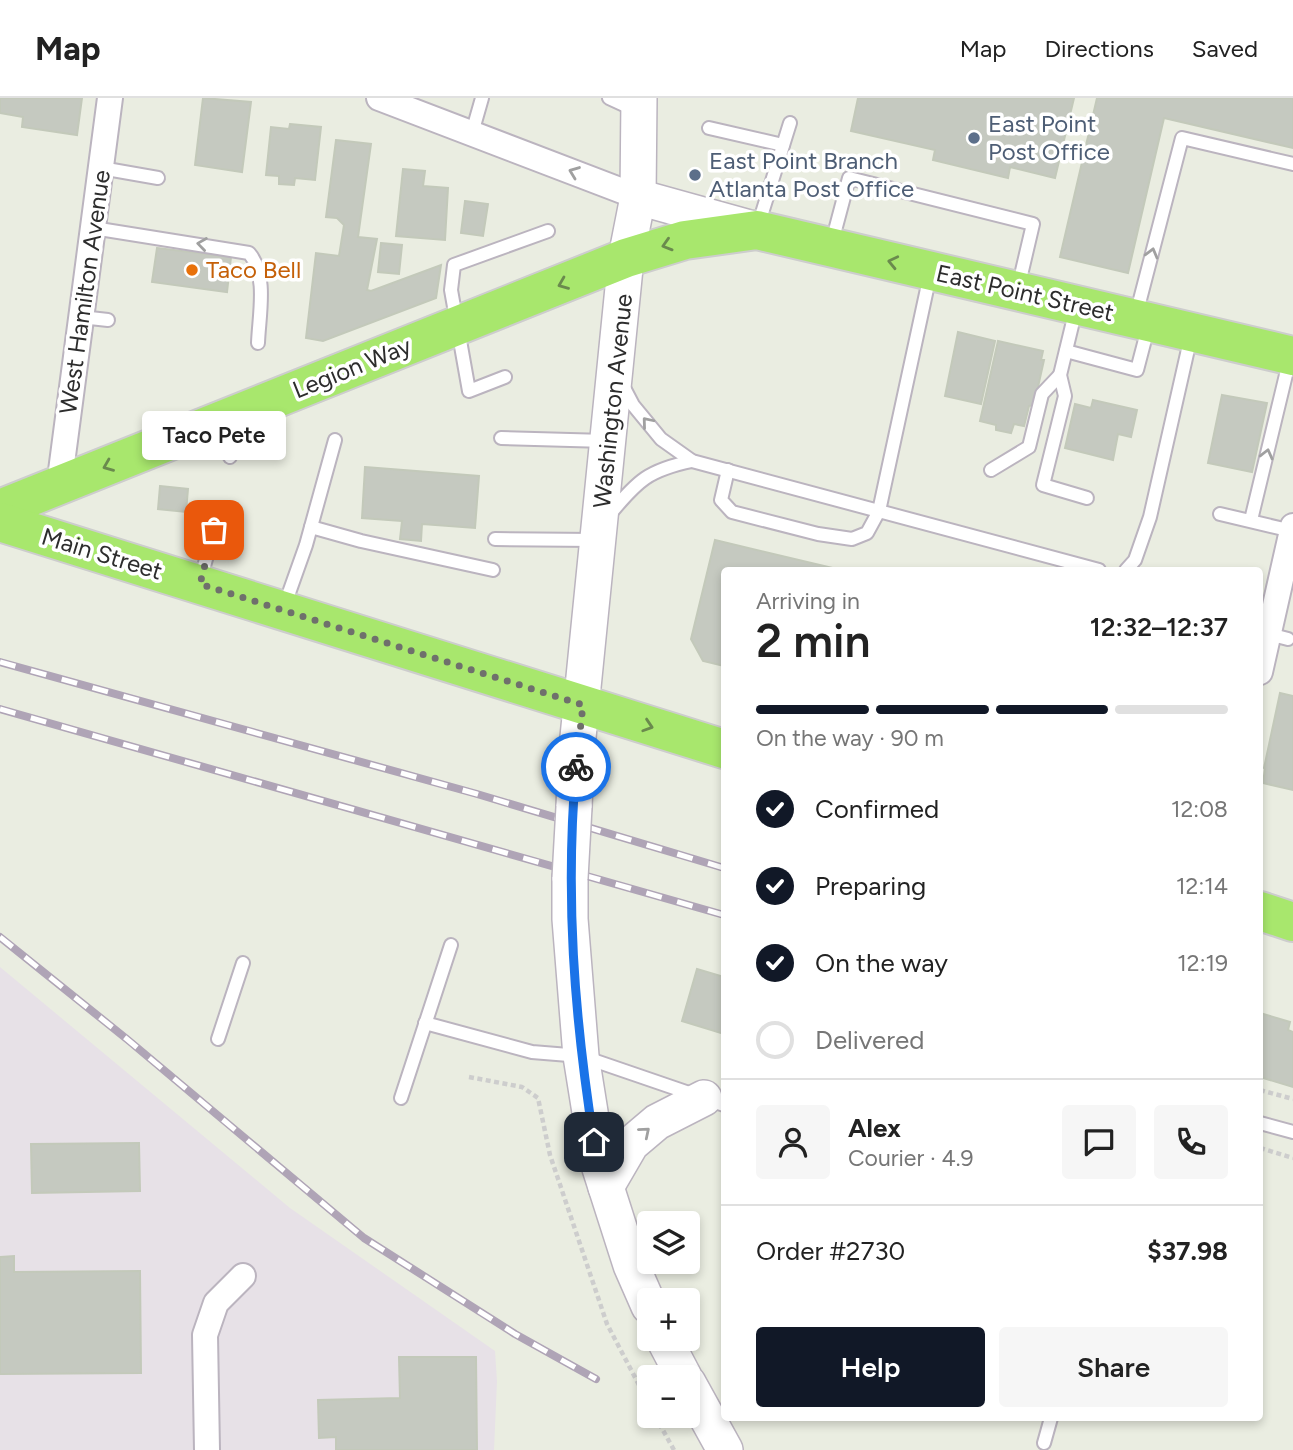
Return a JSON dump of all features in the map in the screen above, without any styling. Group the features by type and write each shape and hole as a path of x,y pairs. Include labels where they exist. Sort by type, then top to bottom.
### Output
{"main road":[{"name":"Washington Avenue","path":"629,102 638,197 626,258 576,757 570,919 581,1056 598,1162 631,1265 641,1288"},
{"name":"East Point Street","path":"638,197 757,230 1292,356"},
{"name":"East Point Street","path":"626,258 685,240 757,230"},
{"name":"Legion Way","path":"0,509 626,258"},
{"name":"Main Street","path":"0,522 721,748"},
{"path":"1263,912 1293,922"},
{"path":"606,1187 631,1144 657,1122 714,1102"},
{"path":"700,1405 725,1450"}],"street":[{"name":"West Hamilton Avenue","path":"58,486 110,98"},
{"name":"East Point Street","path":"379,98 406,103 472,133 638,197"},
{"path":"1263,662 1288,572 1292,528"},
{"path":"206,1450 205,1335 216,1303 243,1276"}],"lane":[{"path":"472,133 482,98"},
{"path":"757,230 790,123"},
{"path":"709,128 783,145"},
{"path":"1066,351 1137,370 1142,320 1182,138 1293,164"},
{"path":"101,168 158,178"},
{"path":"831,247 849,178 1033,223 1017,291"},
{"path":"93,228 249,253 257,262 260,280 258,343"},
{"path":"505,377 469,391 451,290 454,265 548,230"},
{"path":"728,470 721,500 732,512 818,534 852,539 867,533 879,511 931,271"},
{"path":"991,470 1029,447 1042,394 1059,375 1077,305"},
{"path":"81,317 108,320"},
{"path":"1129,567 1135,560 1150,517 1192,332"},
{"path":"1251,520 1292,356"},
{"path":"615,371 633,405 661,439 692,461 1088,567"},
{"path":"1059,375 1065,396 1043,485 1087,498"},
{"path":"214,423 230,457"},
{"path":"501,438 608,441"},
{"path":"282,610 311,527 335,440"},
{"path":"495,539 600,533 629,491 664,467 692,461"},
{"path":"1220,513 1292,528"},
{"path":"311,527 361,541 493,570"},
{"path":"200,584 214,530"},
{"path":"401,1098 451,945"},
{"path":"218,1039 243,963"},
{"path":"425,1023 532,1052 581,1056 714,1102"},
{"path":"1263,1124 1293,1132"},
{"path":"1044,1443 1050,1421"}],"path":[{"path":"469,1077 522,1087 538,1098 550,1155 607,1324 637,1381"},
{"path":"1263,1091 1293,1099"},
{"path":"1263,1150 1293,1158"},
{"path":"662,1428 674,1450"}],"shaded area":[{"path":"0,967 290,1208 495,1351 497,1381 494,1450 0,1450"}],"building":[{"path":"0,98 82,98 77,135 22,127 23,117 0,113"},
{"path":"203,98 251,102 242,172 195,165"},
{"name":"East Point Post Office","path":"858,98 1074,98 1055,178 1010,167 1008,178 933,160 935,150 851,131"},
{"path":"1097,98 1293,98 1293,148 1164,118 1128,273 1060,257"},
{"path":"290,124 321,127 315,180 295,178 294,185 279,184 279,176 266,175 271,127 289,129"},
{"path":"336,140 371,144 358,237 377,239 367,290 371,291 441,265 436,298 323,341 306,338 316,253 339,256 344,225 337,218 326,217"},
{"path":"403,169 425,171 423,186 448,188 445,240 396,236"},
{"path":"465,201 488,204 483,236 461,233"},
{"path":"381,243 402,245 399,274 378,272"},
{"name":"Taco Bell","path":"157,248 231,257 227,292 152,282"},
{"path":"958,332 995,341 981,404 945,396"},
{"path":"998,341 1043,351 1041,360 1044,360 1034,405 1029,406 1024,426 1014,424 1011,433 996,430 996,425 980,421"},
{"path":"1222,395 1267,403 1252,472 1208,463"},
{"path":"1093,400 1137,410 1131,437 1118,434 1113,460 1065,448 1075,404 1091,408"},
{"path":"365,467 479,476 475,528 422,524 421,541 400,539 402,521 362,518"},
{"path":"160,486 188,489 186,512 158,509"},
{"path":"715,540 828,567 721,567 721,665 703,661 691,639"},
{"path":"1280,693 1293,696 1293,790 1263,783"},
{"path":"697,969 721,976 721,1033 682,1021"},
{"path":"1263,1014 1290,1022 1288,1030 1293,1032 1293,1087 1263,1078"},
{"path":"139,1143 140,1191 32,1193 31,1144"},
{"path":"14,1256 14,1272 140,1271 141,1373 0,1374 0,1257"},
{"path":"399,1357 476,1357 477,1450 336,1450 336,1437 319,1438 318,1400 400,1398"}],"railway":[{"path":"0,662 477,794 721,867"},
{"path":"0,709 721,914"},
{"path":"0,937 128,1040 364,1238 515,1334 596,1379"}],"way so far":[{"path":"214,530 200,584 583,705 576,767"}],"place":[{"name":"East Point Post Office","path":"974,138"},
{"name":"East Point Branch Atlanta Post Office","path":"695,175"},
{"name":"Taco Bell","path":"192,270"},
{"name":"Taco Pete","path":"214,530"}],"route":[{"path":"576,767 570,919 581,1056 594,1142"}]}
